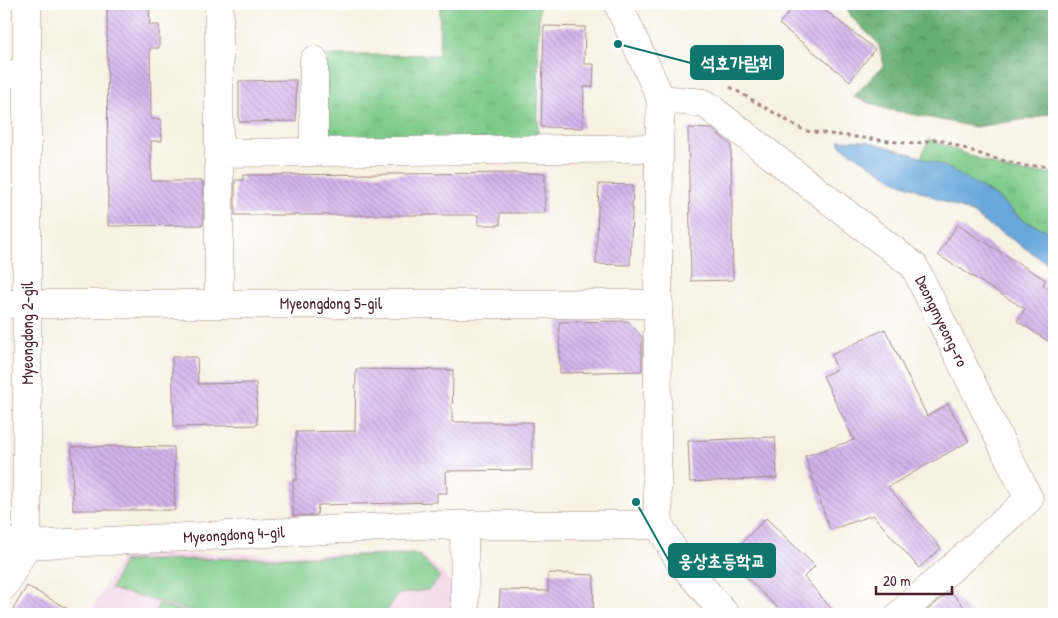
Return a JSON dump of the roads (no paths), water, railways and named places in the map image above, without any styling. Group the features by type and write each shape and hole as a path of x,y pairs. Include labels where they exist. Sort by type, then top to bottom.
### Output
{"street":[{"name":"Myeongdong 2-gil","path":"4,586 15,543 15,73 26,4"},
{"path":"219,4 219,303"},
{"path":"618,4 661,99 657,485 659,525 679,560 725,614"},
{"path":"314,60 314,152"},
{"name":"Deongmyeong-ro","path":"661,99 704,103 914,266 1029,499 900,614"},
{"path":"219,153 659,148"},
{"name":"Myeongdong 5-gil","path":"15,303 659,304"},
{"name":"Myeongdong 4-gil","path":"15,543 425,525 659,525"},
{"path":"464,525 465,614"}],"water":[{"path":"839,140 866,141 921,157 948,168 997,197 1022,220 1046,230 1054,239 1054,268 972,213 894,180 841,146"}],"place":[{"name":"석호가람휘","path":"618,44"},
{"name":"웅상초등학교","path":"636,502"}]}
